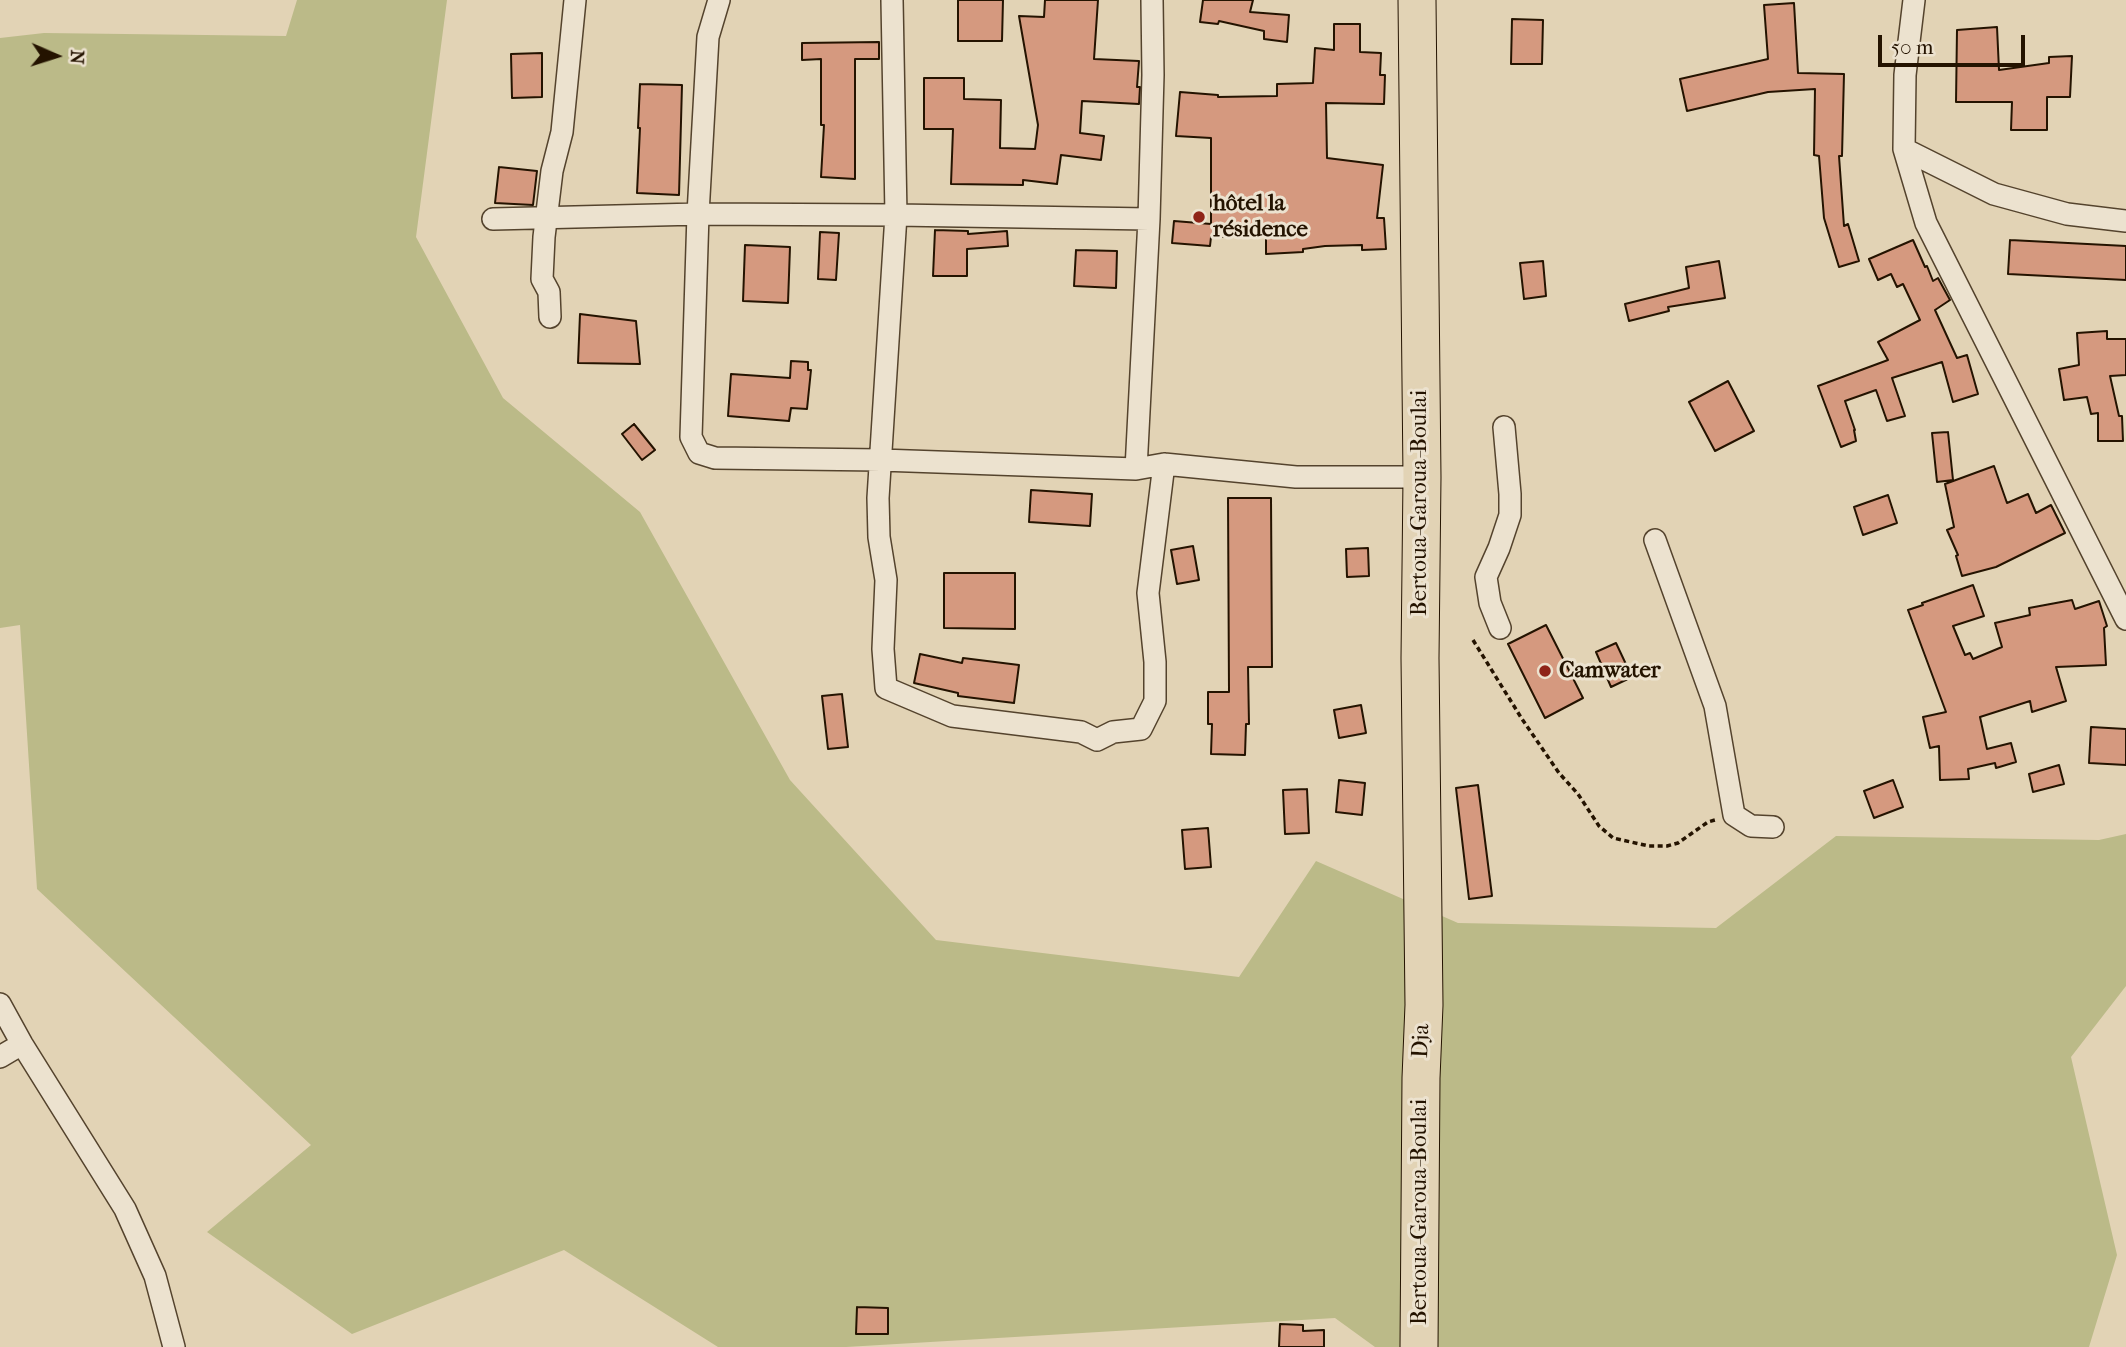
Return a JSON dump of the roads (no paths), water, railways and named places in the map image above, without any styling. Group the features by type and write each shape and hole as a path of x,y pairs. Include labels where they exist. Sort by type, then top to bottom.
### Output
{"highway":[{"name":"Bertoua-Garoua-Boulai","path":"1417,0 1424,1005"},
{"name":"Dja","path":"1421,1078 1424,1005"},
{"name":"Bertoua-Garoua-Boulai","path":"1419,1347 1421,1078"}],"street":[{"path":"550,317 549,292 542,279 543,249 552,171 562,132 575,0"},
{"path":"719,0 708,37 698,214 691,437 699,453 715,458 881,460 1136,469 1164,464 1296,477 1422,477"},
{"path":"892,0 896,215 878,498 879,537 886,580 883,649 886,688 952,716 1081,732 1097,740 1113,732 1141,729 1155,701 1155,662 1148,593 1164,464"},
{"path":"1136,469 1149,219 1152,0"},
{"path":"1914,0 1905,75 1903,149 1926,223 2126,619"},
{"path":"1903,149 1994,194 2067,214 2126,221"},
{"path":"494,219 698,214 1149,219"},
{"path":"1500,628 1490,603 1486,577 1510,515 1504,427"},
{"path":"1655,540 1715,706 1734,815 1751,826 1773,827"},
{"path":"0,1004 125,1209 155,1276 174,1347"},
{"path":"0,1057 22,1044"}],"place":[{"name":"hôtel la résidence","path":"1199,217"},
{"name":"Camwater","path":"1545,671"}]}
